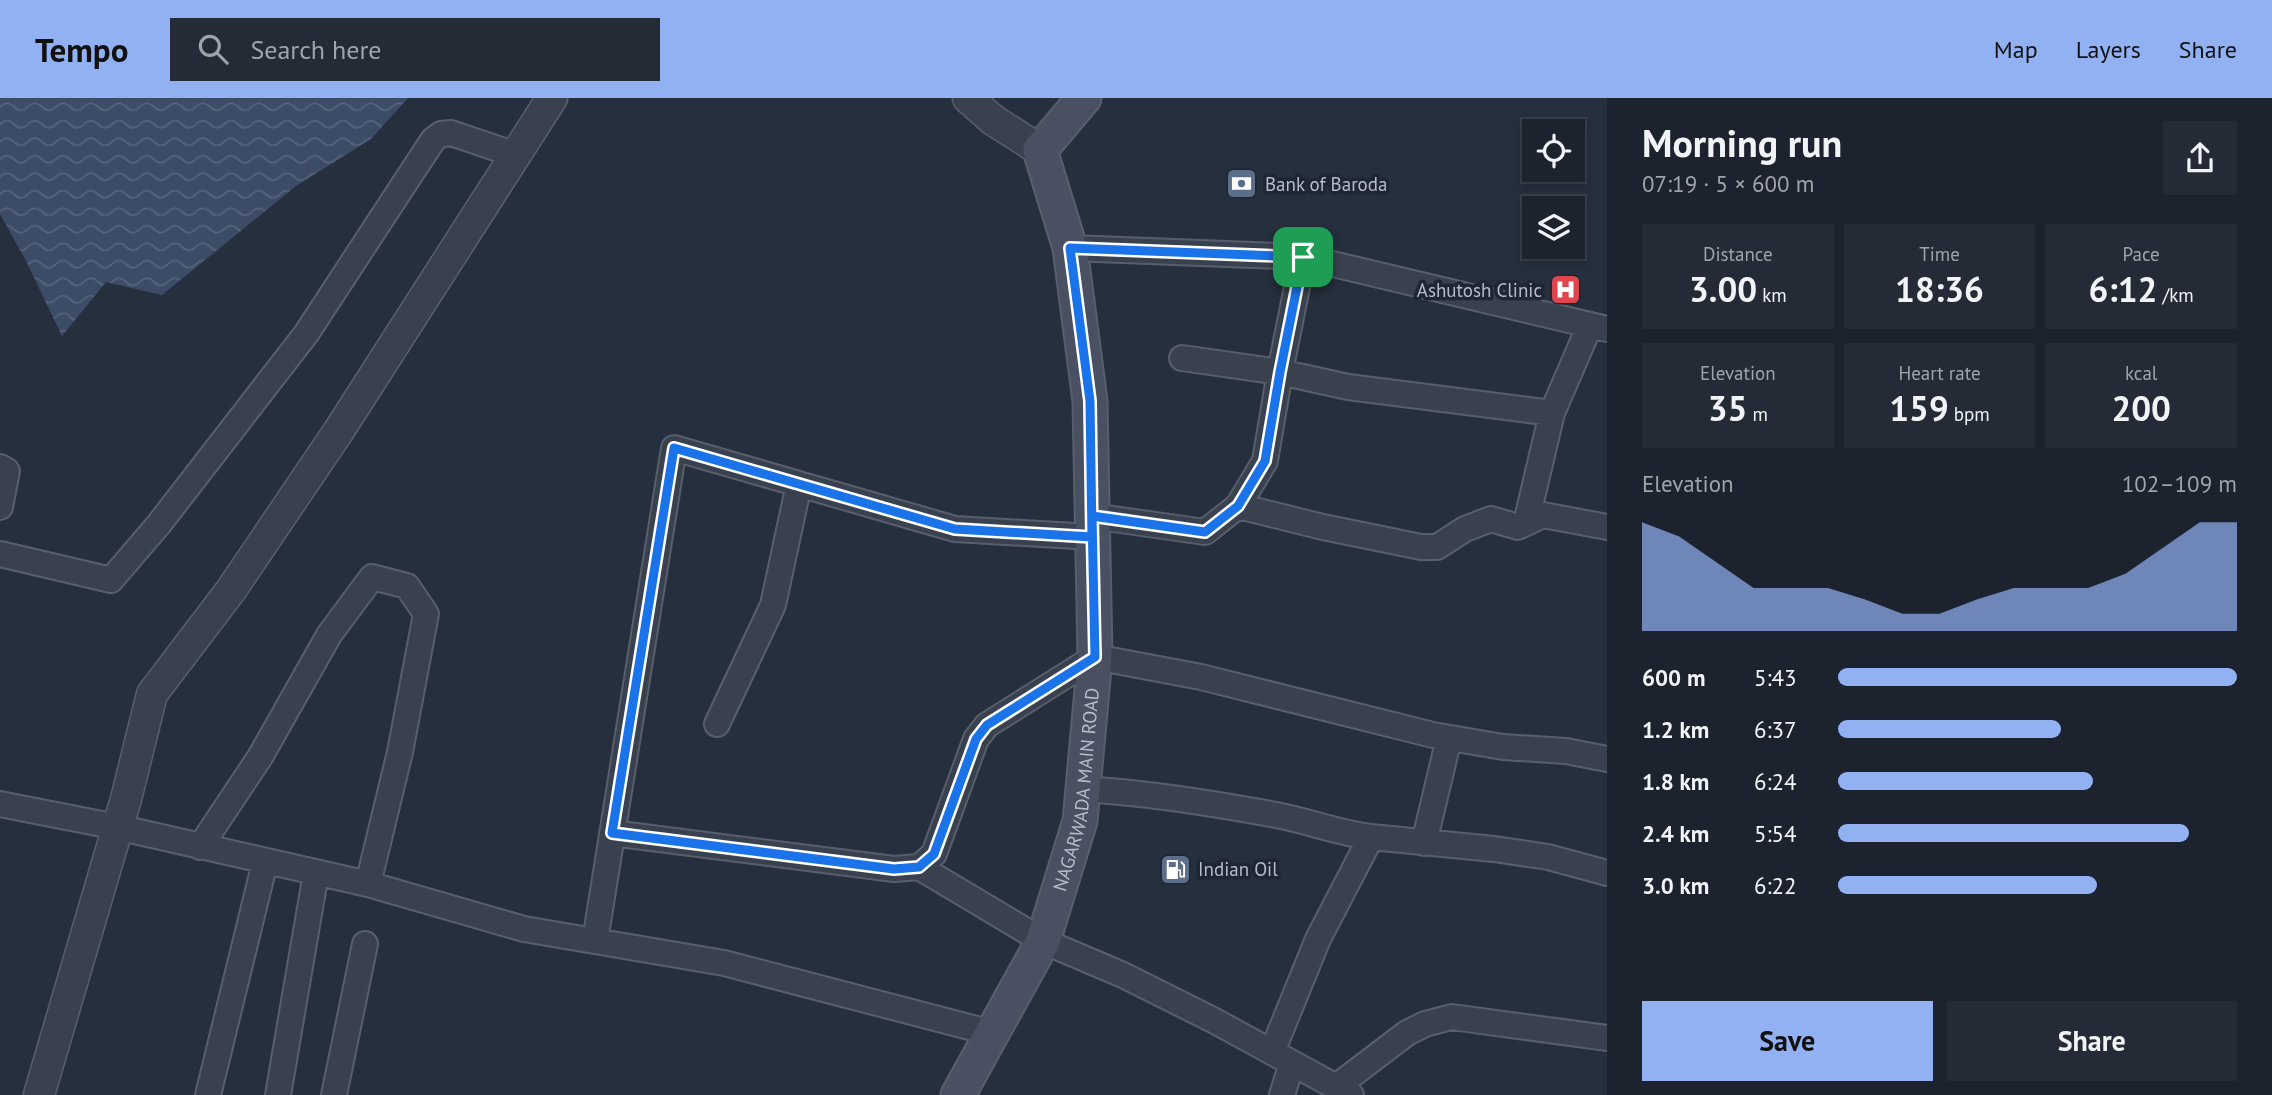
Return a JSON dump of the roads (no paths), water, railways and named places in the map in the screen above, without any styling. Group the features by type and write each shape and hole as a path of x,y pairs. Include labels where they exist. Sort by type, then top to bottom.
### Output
{"main road":[{"path":"1040,150 1084,98"},
{"name":"NAGARWADA MAIN ROAD","path":"958,1095 1043,941 1080,821 1095,657 1090,401 1070,248 1040,150"}],"street":[{"path":"39,1095 117,827 152,694 231,590 338,432 552,98"},
{"path":"968,98 993,120 1040,150"},
{"path":"0,554 111,580 159,524 306,334 433,140 441,134 451,132 516,155"},
{"path":"1070,248 1303,257 1599,326 1552,413 1526,523"},
{"path":"595,941 674,448 955,529 1092,527 1205,532 1238,506 1265,461 1303,257"},
{"path":"1182,358 1280,372 1348,387 1552,413"},
{"path":"0,467 7,471 0,508"},
{"path":"717,724 773,605 799,484"},
{"path":"1238,506 1422,547 1437,547 1465,529 1491,519 1518,527 1543,515 1607,527"},
{"path":"200,847 260,757 329,635 372,578 407,586 426,614 400,752 368,884"},
{"path":"919,867 934,854 976,739 987,725 1095,657 1201,677 1449,738 1503,747 1566,751 1607,759"},
{"path":"1424,843 1449,738"},
{"path":"1083,789 1157,794 1280,816 1346,834 1548,857 1607,873"},
{"path":"0,804 117,827 368,884 524,929 724,964 992,1033"},
{"path":"612,833 894,869 919,867 1043,941 1123,975 1343,1091 1408,1033 1425,1024 1452,1017 1607,1038"},
{"path":"1282,1095 1282,1058 1318,939 1371,837"},
{"path":"208,1095 265,862"},
{"path":"278,1095 316,873"},
{"path":"334,1095 365,944"}],"water":[{"path":"0,98 408,98 371,139 296,186 162,295 106,282 62,336 0,214"}],"place":[{"name":"Bank of Baroda","path":"1242,184"},
{"name":"Ashutosh Clinic","path":"1565,290"},
{"name":"Indian Oil","path":"1175,869"}]}
